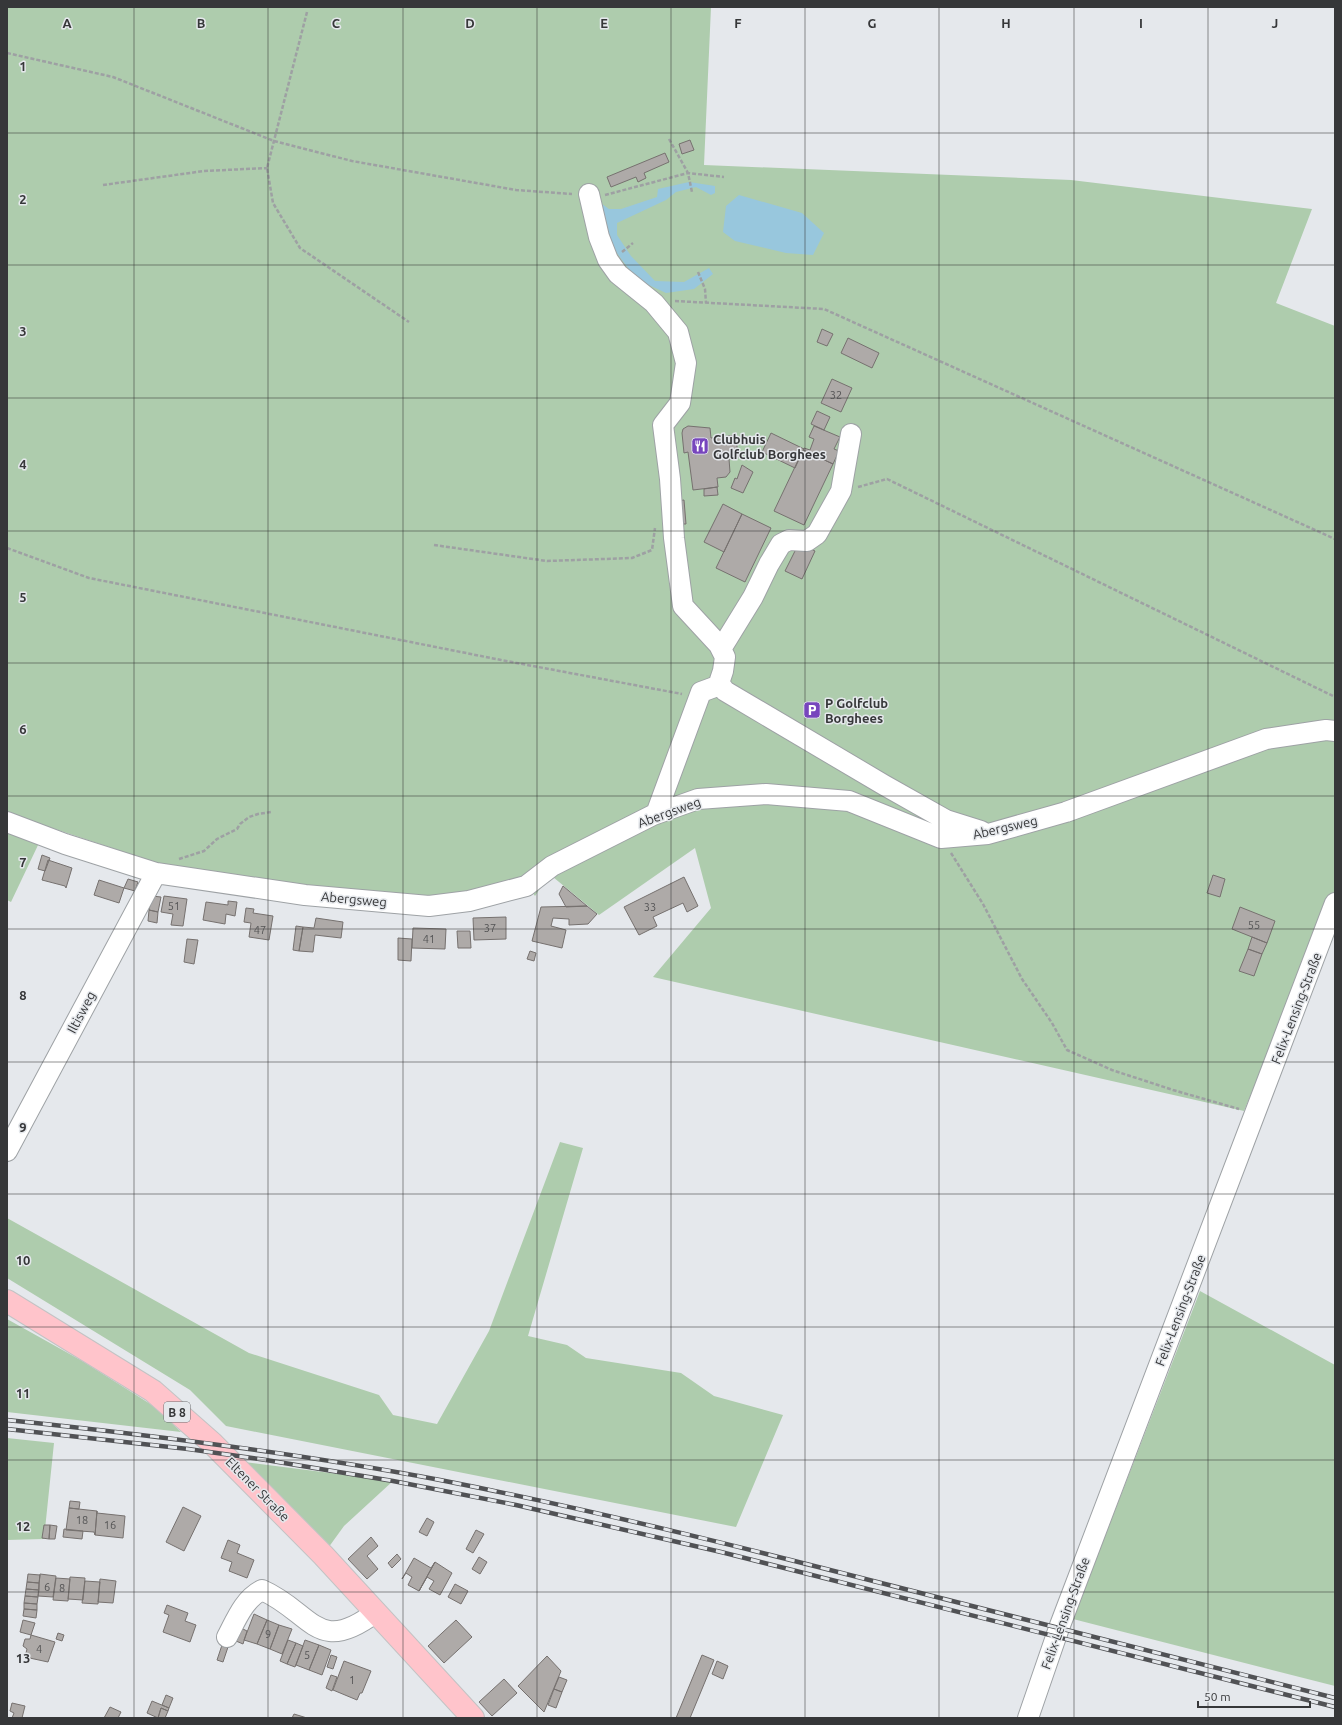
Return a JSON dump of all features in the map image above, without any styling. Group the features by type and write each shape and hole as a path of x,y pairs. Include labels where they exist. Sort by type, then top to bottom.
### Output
{"main road":[{"name":"Eltener Straße","path":"7,1301 153,1391 223,1454 323,1554 473,1718"}],"street":[{"path":"589,194 599,237 608,260 618,274 658,307 678,332 686,363 680,403 663,425 670,479 674,538 683,606 721,649 725,657 719,683 720,685 725,691 946,820 988,834"},
{"path":"721,649 753,597 777,548 789,540 803,542 814,537 841,491 851,434"},
{"path":"656,814 701,692 720,685"},
{"name":"Abergsweg","path":"7,822 64,844 160,873 305,895 429,906 469,901 526,886 552,866 656,814 698,799 766,794 850,801 941,838 988,834 1066,812 1266,739 1326,730 1335,731"},
{"name":"Iltisweg","path":"7,1151 160,873"},
{"name":"Felix-Lensing-Straße","path":"1028,1718 1059,1628 1335,904"},
{"path":"227,1637 245,1604 256,1593 262,1590 273,1595 318,1628 330,1632 346,1631 361,1624 376,1612"}],"path":[{"path":"307,12 267,168 273,203 300,248 408,322"},
{"path":"7,53 113,77 274,141 352,161 448,179 516,190 608,195 688,173 724,177"},
{"path":"669,139 688,173 692,192"},
{"path":"103,185 204,171 267,168"},
{"path":"617,256 633,244"},
{"path":"698,272 706,289 706,303"},
{"path":"658,307 672,301 824,309 1335,538"},
{"path":"841,491 887,480 1335,696"},
{"path":"434,545 547,561 632,558 652,550 655,527"},
{"path":"7,548 89,578 673,693 692,695 701,692"},
{"path":"160,873 175,861 204,851 217,839 237,829 240,824 249,817 271,812"},
{"path":"941,838 983,904 1022,979 1052,1022 1067,1050 1112,1070 1173,1090 1256,1114"}],"green space":[{"path":"7,7 711,7 704,165 1071,180 1312,209 1276,303 1335,326 1335,890 1244,1111 653,977 711,908 695,848 599,915 553,877 543,884 535,896 522,878 467,894 433,897 320,888 163,865 7,813"},
{"path":"7,832 39,843 11,902 7,900"},
{"path":"560,1142 583,1148 528,1336 567,1345 586,1358 681,1373 714,1396 783,1415 736,1527 226,1426 190,1390 7,1278 7,1218 249,1353 379,1395 393,1415 437,1424 489,1331"},
{"path":"1200,1291 1335,1365 1335,1686 1073,1619"},
{"path":"7,1319 84,1362 155,1407 181,1432 7,1412"},
{"path":"7,1438 54,1443 44,1539 7,1540"},
{"path":"229,1460 393,1481 344,1526 323,1555"}],"water":[{"path":"689,182 715,186 715,193 711,195 696,187 676,192 666,200 617,223 617,235 631,256 655,281 684,282 709,268 713,274 694,289 666,293 636,279 603,234 598,211 602,204 609,209 621,209 657,197 658,189"},
{"path":"739,195 802,213 824,233 813,255 786,253 735,241 723,232 726,206"}],"building":[{"path":"690,140 694,150 682,154 679,144"},
{"path":"665,153 669,162 644,173 646,178 638,182 636,177 611,187 607,177"},
{"path":"822,329 833,334 827,346 817,342"},
{"path":"848,338 879,353 872,368 841,353"},
{"path":"832,379 852,388 841,412 821,403"},
{"path":"817,411 830,417 824,430 811,424"},
{"path":"688,426 710,428 711,438 736,435 738,458 729,459 730,472 726,477 717,478 718,487 693,490 688,452 684,453 682,433 683,429"},
{"path":"814,426 840,437 834,449 839,451 833,464 803,450 804,448 810,450 814,439 809,437"},
{"path":"771,433 804,449 795,468 762,452"},
{"path":"803,450 833,464 804,525 774,511"},
{"path":"742,465 753,472 743,493 731,488 735,478 737,479"},
{"path":"717,487 718,495 704,496 704,489"},
{"path":"684,500 686,524 679,524 677,501"},
{"path":"723,504 742,514 724,552 704,542"},
{"path":"742,514 771,528 745,582 716,568"},
{"path":"799,543 815,551 802,579 785,571"},
{"path":"42,855 50,858 45,871 38,869"},
{"path":"48,860 72,868 66,888 65,886 42,880"},
{"path":"1213,875 1225,879 1220,897 1207,893"},
{"path":"684,877 698,906 687,912 683,903 653,917 657,926 639,935 624,907"},
{"path":"128,879 138,882 135,891 124,888"},
{"path":"99,880 124,888 119,903 94,895"},
{"path":"563,886 587,906 566,907 559,894"},
{"path":"152,896 161,897 158,912 149,910"},
{"path":"164,896 187,899 183,926 171,925 173,914 161,912"},
{"path":"228,901 237,902 235,916 226,914 225,924 203,920 206,902 228,905"},
{"path":"587,906 597,914 588,924 569,925 569,919 553,918 551,926 566,930 562,948 532,941 541,907"},
{"path":"1240,907 1275,921 1267,943 1232,929"},
{"path":"246,908 254,909 253,913 273,916 269,940 249,937 251,923 244,922"},
{"path":"149,910 158,912 157,923 148,921"},
{"path":"506,917 506,939 474,940 473,918"},
{"path":"316,918 343,922 341,938 315,935 313,952 299,951 303,927 314,928"},
{"path":"296,926 303,927 299,951 293,950"},
{"path":"413,928 446,929 445,949 412,948"},
{"path":"457,931 470,931 471,948 458,948"},
{"path":"1252,937 1267,943 1262,954 1248,949"},
{"path":"398,938 412,939 411,961 398,960"},
{"path":"187,939 198,940 194,964 184,962"},
{"path":"1248,949 1262,954 1254,976 1239,971"},
{"path":"530,951 536,953 534,961 527,959"},
{"path":"70,1501 80,1502 79,1509 69,1508"},
{"path":"183,1507 201,1516 184,1551 166,1542"},
{"path":"69,1508 97,1511 95,1535 94,1532 66,1530"},
{"path":"97,1511 97,1513 125,1516 123,1538 95,1535"},
{"path":"427,1518 434,1522 427,1536 419,1532"},
{"path":"44,1525 50,1525 49,1539 42,1538"},
{"path":"50,1525 57,1526 55,1539 49,1539"},
{"path":"64,1529 83,1531 82,1539 63,1537"},
{"path":"476,1530 484,1534 473,1553 466,1549"},
{"path":"371,1537 378,1546 367,1556 378,1569 367,1579 348,1559"},
{"path":"228,1540 240,1545 237,1553 254,1560 247,1578 229,1571 232,1562 221,1558"},
{"path":"397,1554 401,1559 392,1568 388,1563"},
{"path":"479,1557 487,1562 480,1574 472,1569"},
{"path":"414,1558 431,1568 435,1562 419,1591 408,1585 412,1577 406,1573 402,1579"},
{"path":"435,1562 452,1573 440,1595 429,1589 434,1581 427,1577 419,1591"},
{"path":"28,1574 40,1575 39,1583 27,1582"},
{"path":"40,1574 56,1576 53,1597 38,1596"},
{"path":"70,1577 85,1578 83,1600 68,1599"},
{"path":"56,1578 70,1579 68,1601 53,1600"},
{"path":"100,1579 116,1581 113,1603 98,1602"},
{"path":"85,1581 100,1582 98,1604 82,1603"},
{"path":"27,1582 39,1583 39,1590 26,1589"},
{"path":"455,1584 468,1591 461,1604 448,1597"},
{"path":"26,1589 39,1590 38,1597 25,1596"},
{"path":"25,1596 38,1597 37,1604 24,1603"},
{"path":"24,1603 37,1604 37,1610 24,1609"},
{"path":"167,1605 188,1613 185,1621 196,1625 190,1642 163,1632 169,1615 164,1613"},
{"path":"24,1609 37,1610 36,1618 23,1616"},
{"path":"254,1614 267,1620 257,1644 244,1640"},
{"path":"23,1620 35,1623 31,1635 20,1632"},
{"path":"267,1620 279,1625 270,1649 257,1644"},
{"path":"456,1620 472,1637 444,1663 428,1646"},
{"path":"279,1625 292,1629 282,1654 270,1649"},
{"path":"241,1628 247,1631 243,1644 236,1641"},
{"path":"58,1633 64,1635 62,1641 56,1639"},
{"path":"31,1635 55,1642 48,1662 25,1657 27,1649 23,1646 25,1639 30,1639"},
{"path":"288,1640 296,1643 287,1664 280,1661"},
{"path":"305,1640 319,1645 309,1670 296,1665"},
{"path":"296,1643 303,1646 295,1667 287,1664"},
{"path":"222,1645 228,1647 223,1662 217,1660"},
{"path":"319,1645 331,1650 322,1675 309,1670"},
{"path":"331,1655 337,1657 333,1669 327,1667"},
{"path":"702,1655 714,1660 690,1718 676,1718"},
{"path":"547,1656 561,1671 544,1712 518,1686"},
{"path":"344,1661 371,1671 362,1693 360,1693 357,1700 333,1690"},
{"path":"717,1661 728,1666 723,1679 712,1674"},
{"path":"331,1675 337,1677 332,1691 326,1688"},
{"path":"559,1677 567,1680 562,1692 554,1689"},
{"path":"504,1679 517,1693 492,1716 479,1702"},
{"path":"554,1689 562,1692 556,1708 548,1705"},
{"path":"166,1695 173,1698 169,1708 162,1705"},
{"path":"152,1701 169,1708 168,1711 161,1708 158,1718 147,1713"},
{"path":"12,1703 25,1706 22,1718 12,1718 14,1713 10,1711"},
{"path":"110,1707 121,1712 118,1718 104,1718"},
{"path":"161,1708 168,1711 165,1718 158,1718"},
{"path":"294,1714 307,1718 292,1718"}],"railway":[{"path":"7,1420 170,1438 278,1453 386,1470 496,1491 718,1542 1335,1698"},
{"path":"7,1429 188,1449 266,1460 393,1481 516,1505 721,1552 1335,1707"}],"place":[{"name":"Clubhuis Golfclub Borghees","path":"700,446"},
{"name":"P Golfclub Borghees","path":"812,710"}]}
